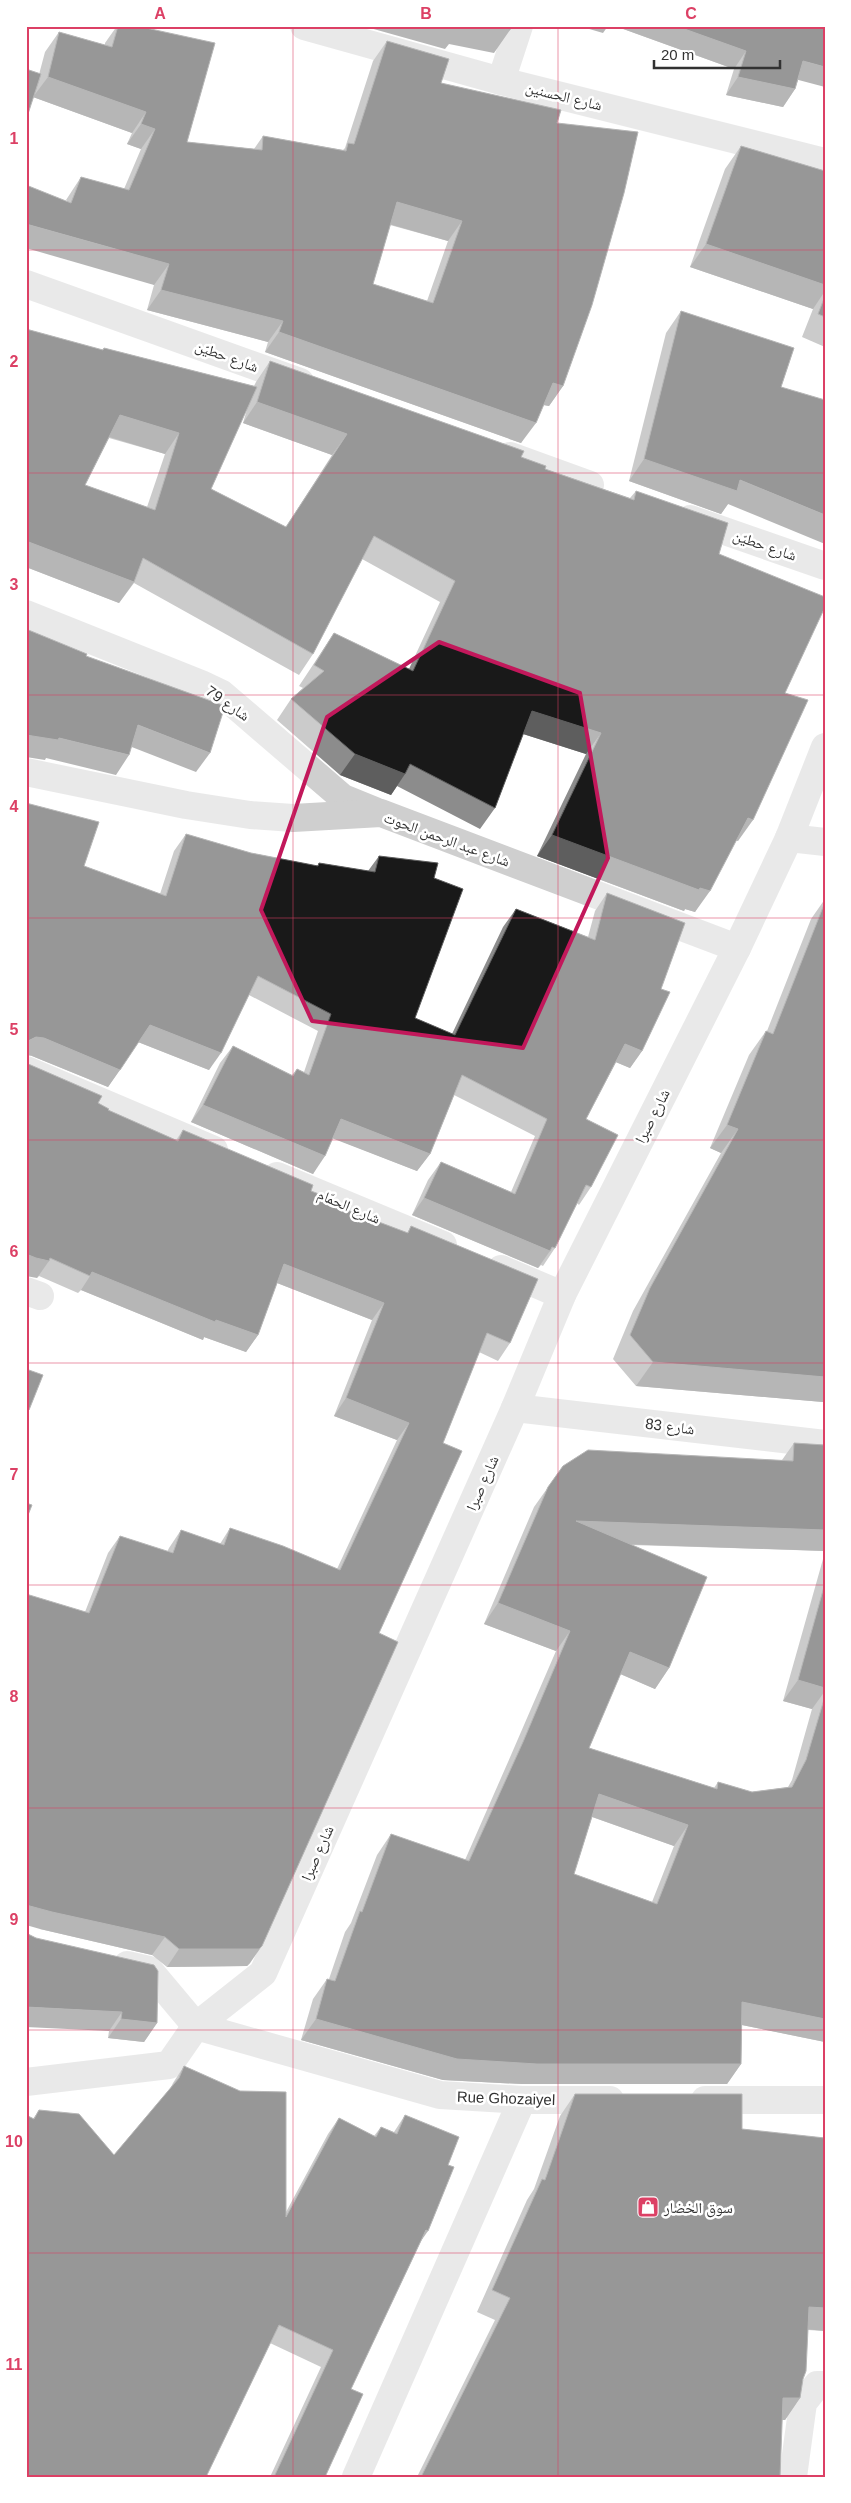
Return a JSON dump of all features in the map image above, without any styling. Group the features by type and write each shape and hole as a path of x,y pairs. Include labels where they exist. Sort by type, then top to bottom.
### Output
{"street":[{"path":"501,81 519,26"},
{"name":"شارع الحسنين","path":"314,28 501,81 825,162"},
{"name":"شارع حطيّن","path":"26,284 321,389"},
{"path":"489,449 610,492"},
{"name":"شارع حطيّن","path":"666,511 825,566"},
{"name":"شارع 79","path":"26,614 222,694 343,798 381,813"},
{"name":"شارع صبرا","path":"26,2082 169,2064 196,2026 263,1973 515,1408 562,1295 737,948 789,838 825,747"},
{"name":"شارع عبد الرحمن الحوت","path":"26,772 176,803 250,815 293,818 381,813 737,948"},
{"path":"789,838 825,842"},
{"name":"شارع الحمّام","path":"26,1070 562,1295"},
{"name":"شارع 83","path":"515,1408 825,1444"},
{"path":"102,1959 149,1970 196,2026"},
{"name":"Rue Ghozaiyel","path":"196,2026 440,2095 522,2100 639,2100"},
{"path":"356,2477 522,2100"},
{"path":"678,2100 825,2100"},
{"path":"793,2477 803,2403 817,2385 825,2385"}],"highlighted area":[{"path":"439,642 580,693 608,858 523,1048 312,1021 261,910 327,717"}],"building":[{"path":"118,26 137,26 215,43 187,142 262,150 263,136 346,151 348,143 354,144 387,41 449,59 441,83 561,110 557,123 638,132 624,193 592,305 563,386 553,383 536,423 279,332 283,321 161,290 169,264 26,224 26,185 71,203 81,177 129,190 155,129 141,124 146,112 48,77 59,32 112,47","holes":["397,202 462,221 433,303 373,284"]},
{"path":"490,26 511,26 510,30"},
{"path":"676,26 825,26 825,67 803,61 795,89 738,77 746,51"},
{"path":"26,69 41,74 26,120"},
{"path":"741,146 825,171 825,285 706,244"},
{"path":"825,296 825,317 818,314"},
{"path":"681,311 794,348 781,387 825,400 825,515 740,480 737,491 644,459"},
{"path":"26,329 103,350 104,348 257,387 211,489 286,527 347,434 257,402 270,361 524,451 521,457 546,466 545,469 634,500 636,491 728,523 719,554 825,597 825,607 785,693 808,700 753,820 748,818 710,891 700,888 699,890 552,835 601,733 532,711 495,808 410,764 405,774 355,754 291,699 324,671 314,665 334,633 413,671 455,581 374,536 313,654 143,558 134,582 26,541","holes":["120,415 179,433 155,510 85,485"]},
{"path":"26,629 87,654 86,656 225,706 210,753 138,725 129,755 59,738 58,740 26,735"},
{"path":"26,803 99,822 84,866 166,896 186,834 251,853 318,866 319,863 375,872 379,856 438,863 434,878 463,889 415,1018 455,1035 516,909 595,940 607,893 685,923 661,989 670,992 642,1051 625,1044 586,1119 618,1135 591,1187 586,1185 555,1248 552,1247 550,1251 424,1198 441,1162 515,1194 547,1119 462,1075 430,1154 341,1119 325,1156 203,1105 233,1046 293,1076 297,1069 309,1075 331,1014 258,976 221,1053 150,1025 120,1070 44,1038 36,1037 26,1043"},
{"path":"825,902 825,1377 653,1362 630,1335 650,1288 738,1129 727,1125 766,1031 773,1034"},
{"path":"26,1063 102,1096 98,1103 108,1110 178,1141 183,1130 313,1185 311,1191 319,1194 318,1199 408,1233 411,1226 538,1279 510,1343 487,1333 443,1443 462,1451 379,1633 398,1642 259,1949 179,1949 165,1937 26,1905 26,1594 89,1613 120,1536 173,1553 181,1530 224,1545 230,1528 283,1546 340,1570 409,1423 346,1398 384,1303 284,1264 258,1335 216,1320 215,1322 92,1272 90,1276 50,1258 49,1261 26,1254"},
{"path":"26,1369 43,1375 29,1410 26,1409"},
{"path":"794,1443 825,1445 825,1530 576,1521 707,1577 669,1668 630,1652 589,1748 717,1789 718,1782 752,1792 792,1787 806,1760 825,1696 825,2019 742,2002 741,2064 537,2064 457,2059 316,2019 327,1979 335,1981 360,1911 362,1912 391,1834 469,1861 523,1742 570,1631 498,1603 548,1487 563,1466 588,1450 793,1461","holes":["599,1794 688,1825 657,1904 574,1874"]},
{"path":"26,1503 32,1505 26,1520"},
{"path":"825,1583 825,1688 798,1680"},
{"path":"26,1931 36,1938 154,1965 158,1971 157,2023 121,2019 122,2012 26,2007"},
{"path":"184,2066 240,2091 286,2092 286,2217 339,2118 376,2137 381,2127 397,2134 405,2115 459,2137 448,2165 454,2167 428,2231 426,2230 351,2389 363,2394 325,2477 274,2477 333,2350 279,2325 206,2477 26,2477 26,2115 34,2119 39,2110 79,2114 114,2155 179,2078"},
{"path":"575,2094 742,2094 742,2129 825,2138 825,2308 809,2307 806,2371 800,2398 783,2398 780,2477 421,2477 510,2298 492,2290 542,2179 545,2180"}],"place":[{"name":"سوق الخضار","path":"648,2207"}]}
